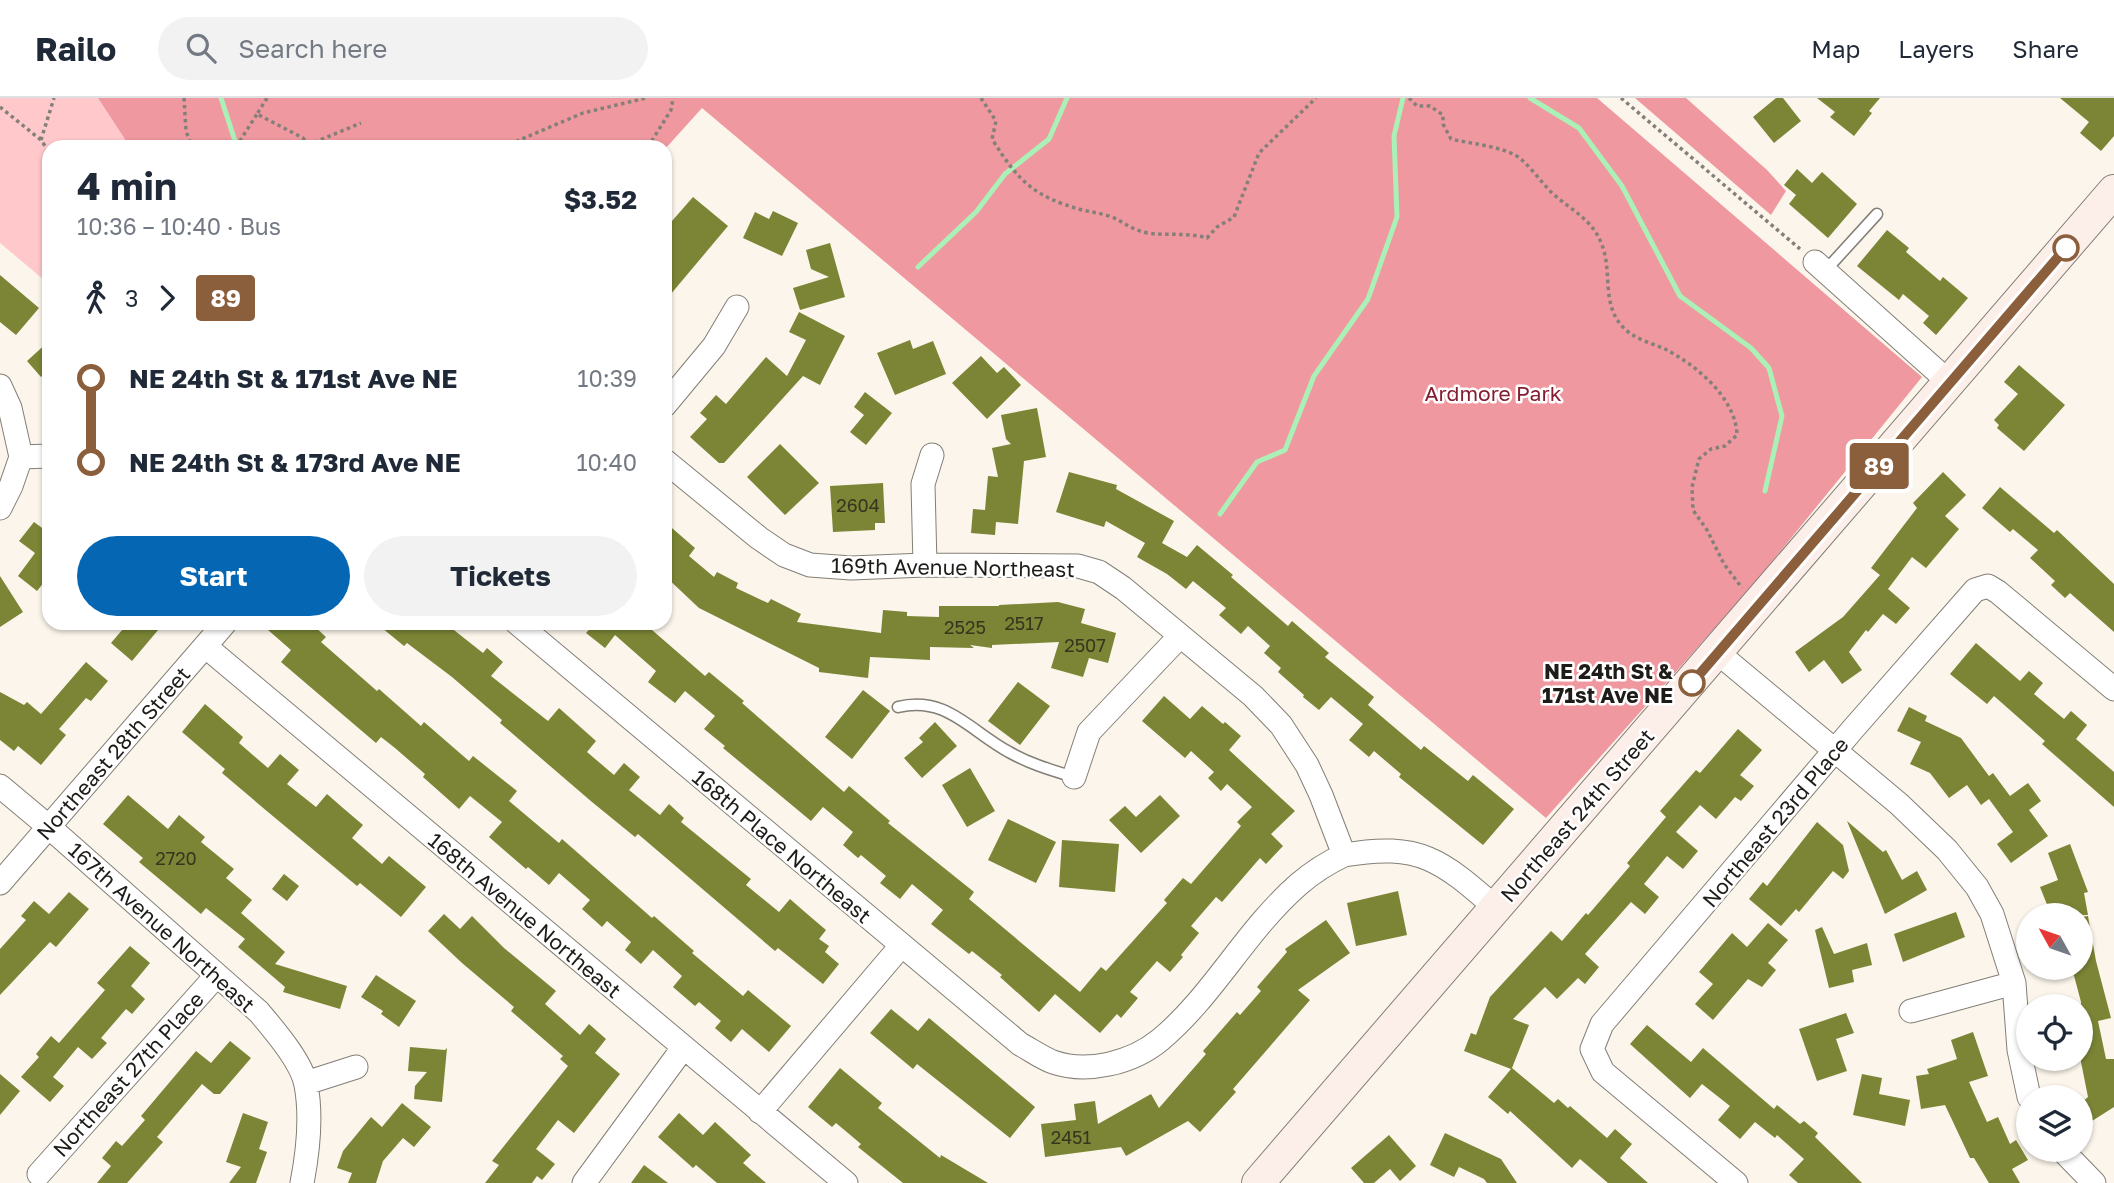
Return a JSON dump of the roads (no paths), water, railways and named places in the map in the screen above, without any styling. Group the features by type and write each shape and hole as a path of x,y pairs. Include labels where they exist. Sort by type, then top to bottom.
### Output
{"main road":[{"name":"Northeast 24th Street","path":"1258,1183 2114,191"}],"street":[{"path":"1820,266 1950,383"},
{"path":"672,397 714,346 737,307"},
{"path":"0,386 10,408 21,457 0,508"},
{"path":"925,565 923,484 932,455"},
{"path":"21,457 42,456"},
{"name":"169th Avenue Northeast","path":"672,467 759,538 784,555 810,565 851,568 925,565 1078,566 1099,572 1123,588 1253,696 1281,724 1307,765 1344,855"},
{"name":"Northeast 23rd Place","path":"1736,1183 1603,1072 1581,1049 1987,577 2012,603 2114,689"},
{"name":"Northeast 28th Street","path":"0,883 219,630"},
{"name":"168th Place Northeast","path":"525,630 1020,1044 1054,1062 1080,1067 1105,1065 1128,1058 1157,1042 1180,1022 1297,885 1317,869 1344,855"},
{"path":"1074,776 1088,732 1180,636"},
{"name":"168th Avenue Northeast","path":"205,646 846,1183"},
{"path":"1718,653 1899,804 1947,850 1977,887 1992,914 2014,983 2019,1050 2026,1085"},
{"name":"167th Avenue Northeast","path":"0,786 259,1012 284,1042 306,1083"},
{"path":"1344,855 1389,851 1418,855 1436,861 1453,871 1496,908"},
{"path":"760,1112 901,946"},
{"name":"Northeast 27th Place","path":"39,1174 217,975"},
{"path":"1911,1011 2014,983"},
{"path":"584,1183 683,1048"},
{"path":"302,1183 308,1149 306,1083 356,1067"},
{"path":"2074,1162 2094,1183"}],"lane":[{"path":"1820,266 1877,214"},
{"path":"898,707 915,703 937,706 959,718 1005,751 1032,765 1074,776"}],"waterway":[{"path":"221,98 235,140"},
{"path":"918,267 976,212 1005,174 1049,139 1067,98"},
{"path":"1220,514 1257,462 1285,450 1314,376 1368,299 1397,217 1394,136 1403,98"},
{"path":"1530,98 1579,128 1622,186 1680,296 1751,348 1769,368 1782,416 1765,491"}],"place":[{"name":"NE 24th St & 171st Ave NE","path":"1692,683"}],"park label":[{"name":"Ardmore Park","path":"1493,393"}]}
